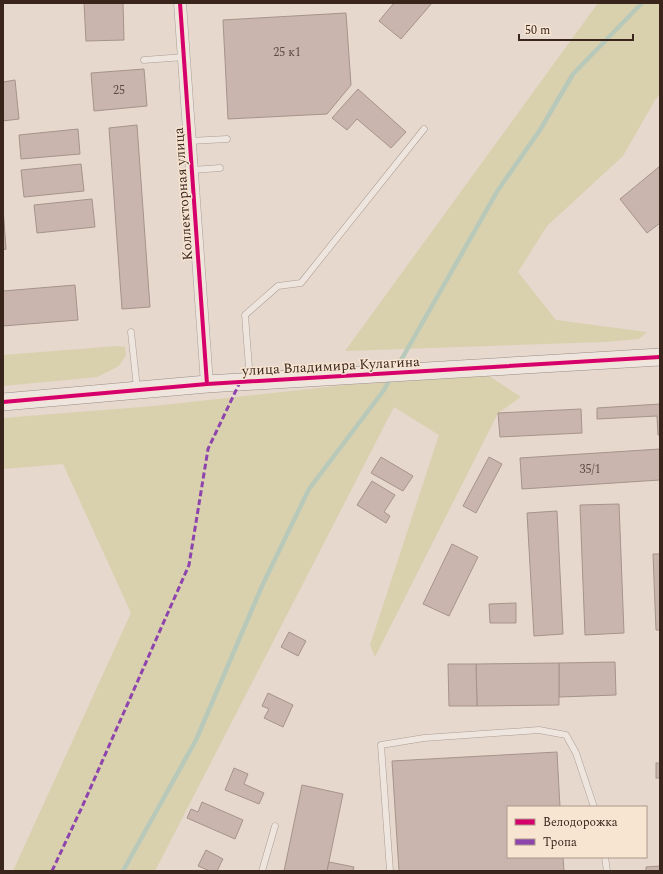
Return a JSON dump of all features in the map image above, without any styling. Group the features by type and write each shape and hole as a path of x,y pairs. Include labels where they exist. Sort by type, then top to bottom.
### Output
{"street":[{"name":"Коллекторная улица","path":"180,3 207,384"},
{"name":"улица Владимира Кулагина","path":"3,402 250,381 660,357"}],"lane":[{"path":"144,60 184,57"},
{"path":"250,381 245,315 278,286 301,283 424,129"},
{"path":"190,141 227,139"},
{"path":"192,170 220,168"},
{"path":"131,332 137,390"},
{"path":"390,871 381,745 424,738 539,730 566,736 576,752 594,806"},
{"path":"262,871 275,826"},
{"path":"605,858 607,871"}],"shaded area":[{"path":"598,3 660,3 660,94 655,100 623,156 547,226 518,272 556,320 647,332 639,339 604,342 345,351"},
{"path":"117,346 125,347 126,355 119,366 97,377 3,386 3,355"},
{"path":"489,376 521,397 498,413 375,657 370,645 439,435 394,407 155,871 13,871 131,613 63,464 3,469 3,418 154,406 346,385"}],"building":[{"path":"84,3 123,3 124,40 86,41"},
{"path":"394,3 432,3 401,39 379,21"},
{"path":"346,13 351,85 327,114 228,119 223,20"},
{"path":"144,69 147,106 94,111 91,73"},
{"path":"15,80 19,119 3,121 3,82"},
{"path":"358,89 406,132 391,148 357,119 347,130 332,118"},
{"path":"137,125 150,307 122,309 109,128"},
{"path":"78,129 80,154 21,159 19,135"},
{"path":"81,164 84,191 24,197 21,170"},
{"path":"660,166 660,223 647,233 620,199"},
{"path":"92,199 95,227 37,233 34,205"},
{"path":"3,208 6,249 3,250"},
{"path":"75,285 78,320 3,326 3,291"},
{"path":"660,404 660,435 658,435 657,416 597,419 597,408"},
{"path":"581,409 582,433 500,437 498,413"},
{"path":"660,449 660,480 522,489 520,458"},
{"path":"381,457 413,476 403,491 371,473"},
{"path":"489,457 502,464 476,513 463,506"},
{"path":"372,481 395,495 384,512 390,516 386,523 357,505"},
{"path":"619,504 624,633 585,635 580,505"},
{"path":"557,511 563,634 534,636 527,513"},
{"path":"452,544 478,557 449,616 423,604"},
{"path":"653,554 660,554 660,630 656,630"},
{"path":"516,603 516,623 490,623 489,604"},
{"path":"289,632 306,641 298,656 281,647"},
{"path":"615,662 616,695 559,697 559,663"},
{"path":"559,663 559,705 477,706 476,664"},
{"path":"448,664 476,664 477,706 449,706"},
{"path":"268,693 293,705 283,727 264,718 269,709 262,706"},
{"path":"557,752 560,806 507,806 507,858 563,858 564,871 399,871 392,761"},
{"path":"656,763 660,763 660,778 656,778"},
{"path":"234,768 248,774 244,784 264,793 259,804 225,790"},
{"path":"302,785 343,794 327,871 284,871"},
{"path":"202,802 243,820 235,839 187,818 191,809 198,812"},
{"path":"206,850 223,859 217,871 210,871 198,866"},
{"path":"329,862 354,867 353,871 327,871"},
{"path":"660,866 660,871 646,871 646,867"}],"waterway":[{"path":"396,369 498,190 540,130 573,74 642,3"},
{"path":"123,871 196,740 262,586 309,489 384,390 391,377"}],"marked path":[{"path":"52,871 82,807 189,565 208,449 240,382"}],"cycle path":[{"path":"180,3 207,384"},
{"path":"3,402 207,384 660,357"}]}
